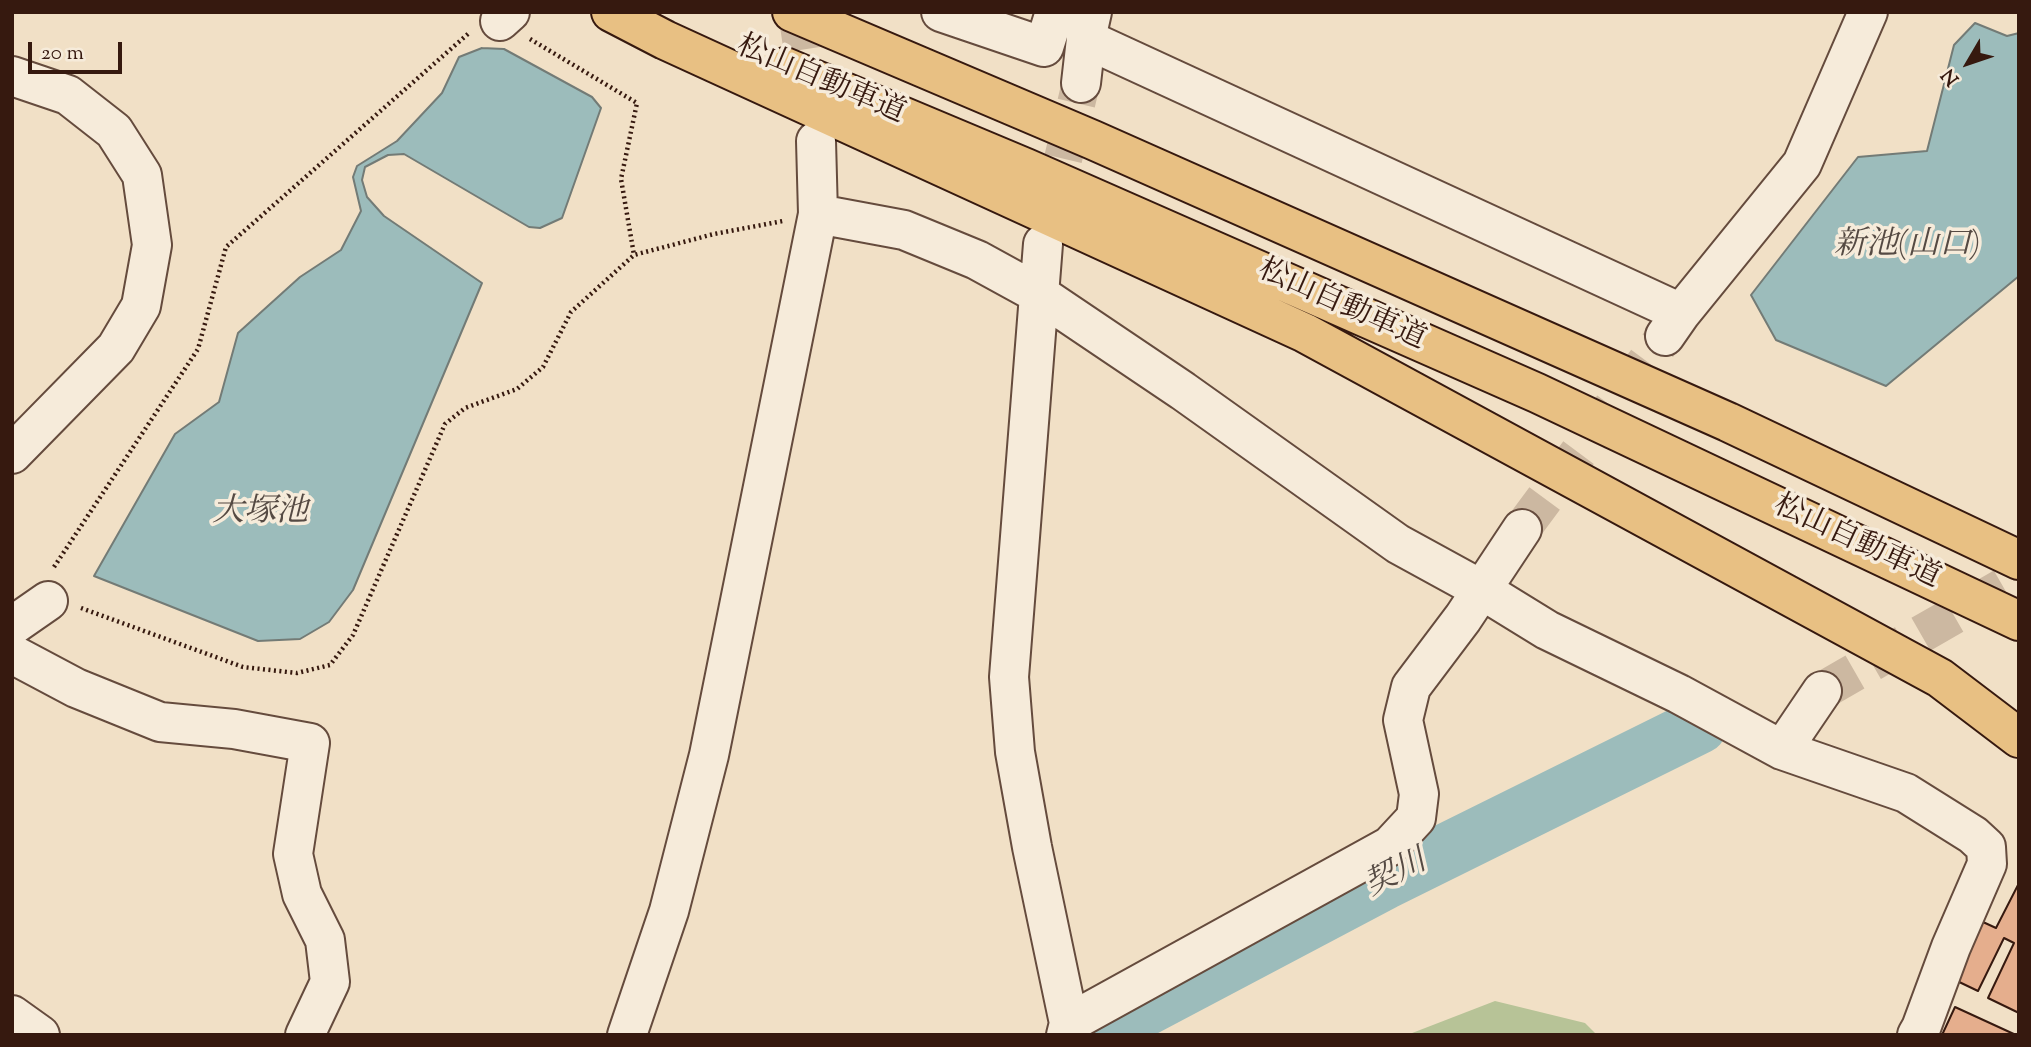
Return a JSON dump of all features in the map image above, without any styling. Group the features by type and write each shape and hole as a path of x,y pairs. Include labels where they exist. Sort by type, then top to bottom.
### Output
{"highway":[{"path":"611,12 665,40 1305,333 1940,678 2019,738"},
{"name":"松山自動車道","path":"654,12 1026,168 1537,393 2019,621"},
{"name":"松山自動車道","path":"792,12 1118,151 1728,422 2019,560"},
{"path":"1728,422 2019,543"}],"street":[{"path":"941,12 1044,47 1055,12"},
{"path":"1081,83 1089,25 1673,325 1802,164 1868,12"},
{"path":"12,76 68,95 114,131 142,175 152,245 141,306 116,348 12,454"},
{"path":"627,1035 669,911 709,755 818,214 816,141"},
{"path":"818,214 904,230 977,260 1039,294 1183,391 1398,544 1482,590 1547,630 1679,694 1782,750 1906,793 1973,835 1986,846 1987,864 1917,1035"},
{"path":"1043,244 1009,677 1021,788 1068,1029 1390,846 1416,818 1419,794 1403,720 1411,687 1482,590 1522,529"},
{"path":"12,626 48,601"},
{"path":"12,654 76,688 160,722 234,729 310,743 293,854 302,894 325,940 330,982 305,1035"},
{"path":"1782,750 1822,691"},
{"path":"12,1015 40,1035"}],"path":[{"path":"634,256 621,179 637,103 505,17 466,34 226,247 198,349 55,565 48,601 72,605 243,667 297,673 330,665 353,635 444,424 465,408 517,389 543,367 571,312 634,256 714,234 818,214"}],"green space":[{"path":"1495,1001 1585,1023 1597,1035 1407,1035"}],"water":[{"name":"新池(山口)","path":"1975,23 2007,36 2019,33 2019,276 1886,386 1776,340 1751,295 1858,157 1927,151 1954,45"},
{"name":"大塚池","path":"482,48 504,49 592,97 601,108 562,218 540,228 529,227 404,154 388,155 365,167 362,180 367,197 384,216 482,283 353,590 329,622 300,639 258,641 94,576 175,434 219,402 238,333 300,277 341,250 361,211 353,177 357,166 397,141 442,93 459,57"}],"building":[{"path":"2018,885 2019,1013 1988,998 2014,943 2004,938 1978,991 1955,980 1983,922 1996,928"},
{"path":"1955,1007 2016,1035 1942,1035"}],"waterway":[{"name":"契川","path":"1101,1035 1102,1031 1384,882 1699,726"}],"tunnel":[{"path":"797,12 811,105"},
{"path":"1050,214 1081,83"},
{"path":"1522,529 1665,336"},
{"path":"1822,691 2019,578"}]}
